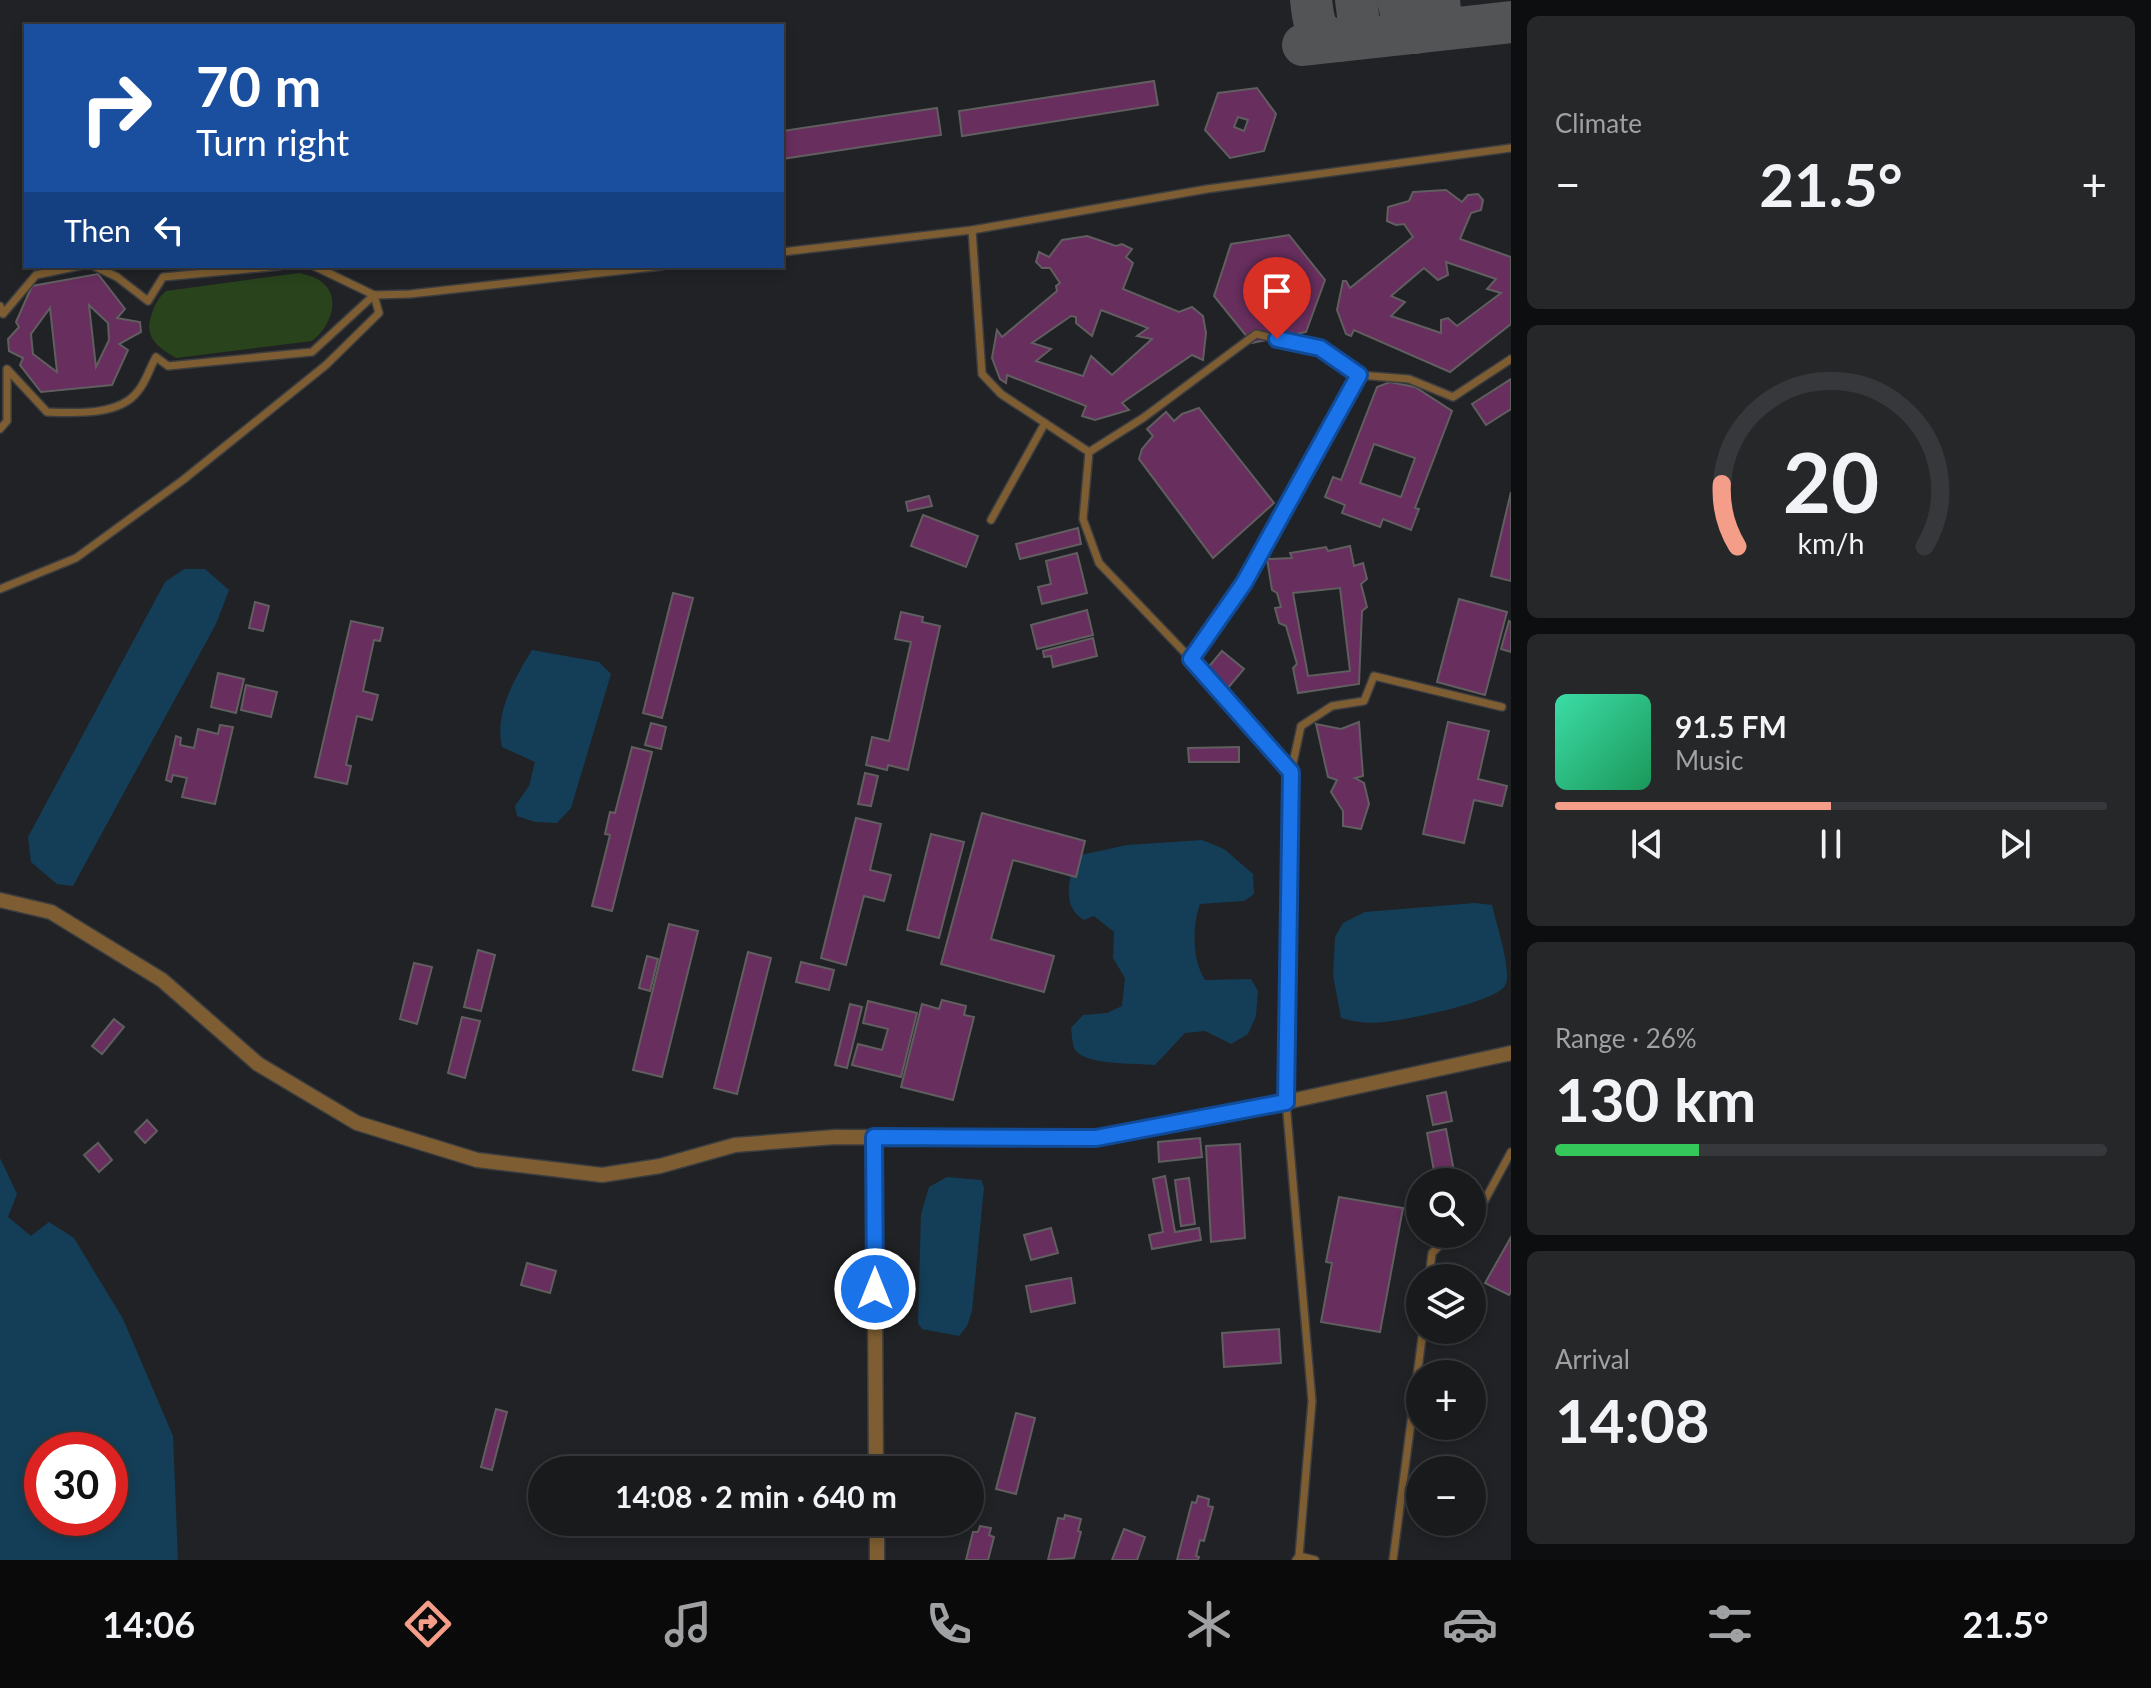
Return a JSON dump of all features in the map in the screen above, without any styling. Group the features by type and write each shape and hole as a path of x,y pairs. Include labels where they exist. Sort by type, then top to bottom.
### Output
{"street":[{"path":"0,900 51,912 162,980 258,1064 357,1123 477,1160 602,1175 660,1166 735,1145 835,1137 1096,1138 1286,1102 1511,1053"},
{"path":"874,1137 876,1456"},
{"path":"877,1536 877,1560"}],"lane":[{"path":"784,252 972,230 1207,189 1511,148"},
{"path":"972,230 982,374 1001,394 1089,452"},
{"path":"0,306 3,314 36,275 69,268"},
{"path":"98,268 117,277 148,301 163,277 258,268"},
{"path":"318,268 374,295 410,294 644,268"},
{"path":"0,429 7,421 7,369 47,412 78,413 110,409 138,393 156,357 168,366 312,352 374,295"},
{"path":"0,589 76,558 183,480 326,365 379,313 374,295"},
{"path":"1089,452 1143,418 1256,334 1320,348 1359,375 1409,379 1453,397 1511,359"},
{"path":"1191,659 1244,583 1359,375"},
{"path":"991,520 1045,423"},
{"path":"1089,452 1083,519 1099,563 1191,659 1291,772"},
{"path":"1315,1560 1297,1558 1312,1401 1286,1102 1291,772 1301,726 1332,706 1364,701 1374,676 1502,707"},
{"path":"1486,1198 1511,1152"},
{"path":"1393,1560 1421,1344"}],"green space":[{"path":"299,273 321,281 332,297 328,322 312,341 176,358 163,350 151,335 152,313 166,291"}],"water":[{"path":"184,569 205,569 229,590 216,624 73,886 57,884 31,862 28,837 165,582"},
{"path":"532,650 599,662 611,674 571,808 557,823 535,822 517,816 515,806 529,786 535,762 502,747 500,734 503,709"},
{"path":"1202,840 1224,849 1253,874 1254,894 1244,901 1200,904 1195,932 1198,963 1205,980 1251,979 1258,991 1256,1016 1248,1034 1231,1044 1205,1031 1185,1033 1155,1065 1098,1061 1079,1054 1074,1048 1071,1028 1083,1015 1107,1013 1122,1006 1125,978 1113,958 1114,932 1094,916 1084,920 1072,907 1069,891 1076,856 1127,845"},
{"path":"1475,903 1492,905 1507,976 1506,984 1500,991 1470,1003 1395,1021 1367,1023 1341,1018 1333,975 1335,937 1343,923 1365,912"},
{"path":"0,1158 17,1194 8,1217 31,1236 49,1222 74,1238 123,1319 173,1436 178,1560 0,1560"},
{"path":"947,1177 981,1180 984,1187 972,1311 967,1326 959,1336 922,1329 918,1323 921,1214 929,1187"}],"building":[{"path":"1154,81 1158,105 962,136 959,111"},
{"path":"1257,88 1276,114 1264,151 1230,158 1205,130 1218,93","holes":["1238,117 1248,120 1244,131 1234,127"]},
{"path":"937,108 941,135 784,159 784,131"},
{"path":"1446,190 1462,202 1468,195 1478,194 1483,200 1481,210 1471,213 1460,239 1511,257 1511,324 1450,372 1354,330 1351,336 1346,334 1337,310 1343,281 1350,288 1413,237 1404,224 1387,221 1388,207 1409,201 1413,192","holes":["1446,262 1496,279 1487,289 1501,293 1457,326 1448,318 1441,320 1441,333 1391,316 1405,302 1391,296 1424,268 1438,280 1448,275"]},
{"path":"1289,235 1325,280 1306,332 1252,343 1214,296 1231,244"},
{"path":"1087,236 1132,249 1126,257 1133,263 1123,289 1179,312 1192,307 1203,316 1206,333 1203,360 1192,355 1122,403 1129,410 1095,420 1082,416 1086,406 1007,375 1006,383 1000,379 992,358 997,330 1002,337 1057,291 1056,286 1060,283 1050,268 1042,268 1036,262 1039,252 1049,257 1062,240","holes":["1101,310 1148,328 1137,336 1152,339 1112,375 1091,356 1083,376 1036,361 1051,349 1032,343 1071,316 1076,317 1076,323 1092,336"]},
{"path":"98,274 125,309 117,318 140,322 141,332 119,344 128,350 112,385 41,392 20,365 23,358 9,351 8,339 19,327 16,322 32,286","holes":["89,305 108,323 109,340 96,367","50,308 57,372 33,354 31,334"]},
{"path":"1511,379 1511,409 1486,425 1472,404"},
{"path":"1390,382 1415,387 1452,411 1415,508 1419,509 1411,530 1383,519 1380,527 1342,513 1345,505 1325,497 1333,477 1341,480 1377,387","holes":["1374,444 1415,458 1401,497 1360,483"]},
{"path":"1199,408 1274,503 1213,558 1139,459 1142,449 1153,436 1147,429 1166,412 1174,421 1182,414"},
{"path":"1511,492 1511,581 1491,576"},
{"path":"929,496 932,506 908,511 906,502"},
{"path":"923,515 978,536 966,567 911,546"},
{"path":"1078,528 1081,544 1020,559 1016,544"},
{"path":"1350,546 1354,566 1363,563 1367,579 1361,584 1367,607 1362,611 1359,684 1298,693 1293,668 1297,664 1286,626 1279,623 1275,608 1281,607 1277,593 1272,590 1267,559 1292,558 1290,553 1326,547 1328,551","holes":["1340,588 1350,671 1308,676 1293,593"]},
{"path":"1077,553 1087,593 1042,604 1038,587 1051,584 1046,561"},
{"path":"673,593 693,598 662,718 643,713"},
{"path":"1459,599 1507,612 1485,695 1437,682"},
{"path":"255,602 269,606 263,631 249,628"},
{"path":"1087,610 1093,635 1037,649 1031,625"},
{"path":"901,612 923,617 922,622 940,626 908,770 888,765 887,770 866,765 872,737 889,741 911,642 895,639"},
{"path":"351,621 383,628 380,641 374,640 363,691 378,695 372,720 357,716 346,765 351,766 347,784 315,777"},
{"path":"1511,622 1511,652 1501,649"},
{"path":"1093,638 1097,656 1053,667 1051,656 1044,657 1043,651"},
{"path":"1222,651 1244,669 1227,689 1205,671"},
{"path":"218,673 244,679 236,713 211,707"},
{"path":"246,685 277,692 271,717 241,710"},
{"path":"1359,722 1363,776 1355,778 1364,783 1369,804 1361,829 1343,826 1343,811 1331,792 1337,780 1328,777 1316,724 1341,729"},
{"path":"1448,722 1489,731 1478,779 1507,786 1502,806 1474,800 1464,843 1423,834"},
{"path":"651,723 666,727 661,749 645,745"},
{"path":"220,725 233,727 215,804 182,797 187,778 173,775 171,782 166,780 176,736 181,738 180,745 194,748 198,729 218,734"},
{"path":"632,747 652,752 612,911 592,906 610,835 605,834 610,812 615,813"},
{"path":"1239,747 1239,762 1189,762 1188,748"},
{"path":"865,773 878,776 871,806 858,804"},
{"path":"982,813 1085,841 1076,877 1013,860 991,939 1054,956 1044,992 941,964"},
{"path":"856,818 881,824 870,870 891,875 884,901 864,896 846,965 821,958"},
{"path":"931,834 964,842 939,938 907,930"},
{"path":"669,924 698,931 662,1077 633,1070"},
{"path":"478,950 495,955 481,1011 464,1007"},
{"path":"748,952 771,958 737,1094 714,1088"},
{"path":"647,956 658,959 650,991 639,988"},
{"path":"801,962 834,970 829,990 796,982"},
{"path":"414,963 432,967 417,1024 400,1019"},
{"path":"942,1000 966,1006 964,1015 974,1017 953,1100 901,1087 922,1004 939,1009"},
{"path":"868,1001 917,1013 901,1077 852,1065 858,1044 882,1050 888,1029 863,1023"},
{"path":"850,1004 862,1007 847,1068 835,1065"},
{"path":"462,1017 480,1021 465,1078 448,1073"},
{"path":"114,1019 124,1027 102,1054 92,1046"},
{"path":"1446,1092 1452,1121 1433,1125 1427,1096"},
{"path":"147,1120 157,1131 145,1143 135,1132"},
{"path":"1446,1129 1453,1168 1433,1168 1427,1133"},
{"path":"1200,1138 1202,1157 1159,1162 1158,1142"},
{"path":"98,1143 112,1160 99,1172 84,1155"},
{"path":"1240,1144 1245,1238 1211,1242 1206,1146"},
{"path":"1165,1176 1175,1232 1199,1228 1201,1240 1152,1249 1149,1235 1163,1232 1153,1179"},
{"path":"1189,1178 1195,1224 1181,1226 1175,1180"},
{"path":"1339,1197 1403,1208 1380,1332 1321,1322 1332,1263 1326,1262"},
{"path":"1051,1228 1058,1253 1031,1260 1024,1235"},
{"path":"1511,1237 1511,1292 1509,1295 1486,1281"},
{"path":"527,1263 556,1271 550,1293 521,1285"},
{"path":"1071,1278 1075,1303 1031,1312 1026,1286"},
{"path":"1279,1329 1281,1363 1224,1367 1222,1333"},
{"path":"496,1409 507,1412 492,1470 481,1467"},
{"path":"1016,1413 1035,1418 1016,1494 996,1489"},
{"path":"1198,1496 1209,1499 1208,1506 1213,1507 1204,1541 1200,1540 1196,1556 1199,1557 1198,1560 1177,1560 1192,1502 1196,1503"},
{"path":"1065,1515 1081,1519 1074,1558 1048,1560 1058,1518 1064,1519"},
{"path":"984,1527 991,1528 989,1535 994,1537 988,1560 966,1560 972,1536 984,1536"},
{"path":"1124,1529 1145,1537 1137,1560 1112,1560"}],"taxiway":[{"path":"1311,0 1317,27 1324,35 1339,41 1352,33 1357,25 1356,0"},
{"path":"1398,0 1404,25 1415,33 1429,30 1437,24 1439,0"},
{"path":"1303,45 1511,22"}],"route":[{"path":"875,1289 874,1137 1096,1138 1286,1102 1291,772 1191,659 1244,583 1359,375 1320,348 1277,339"}]}
